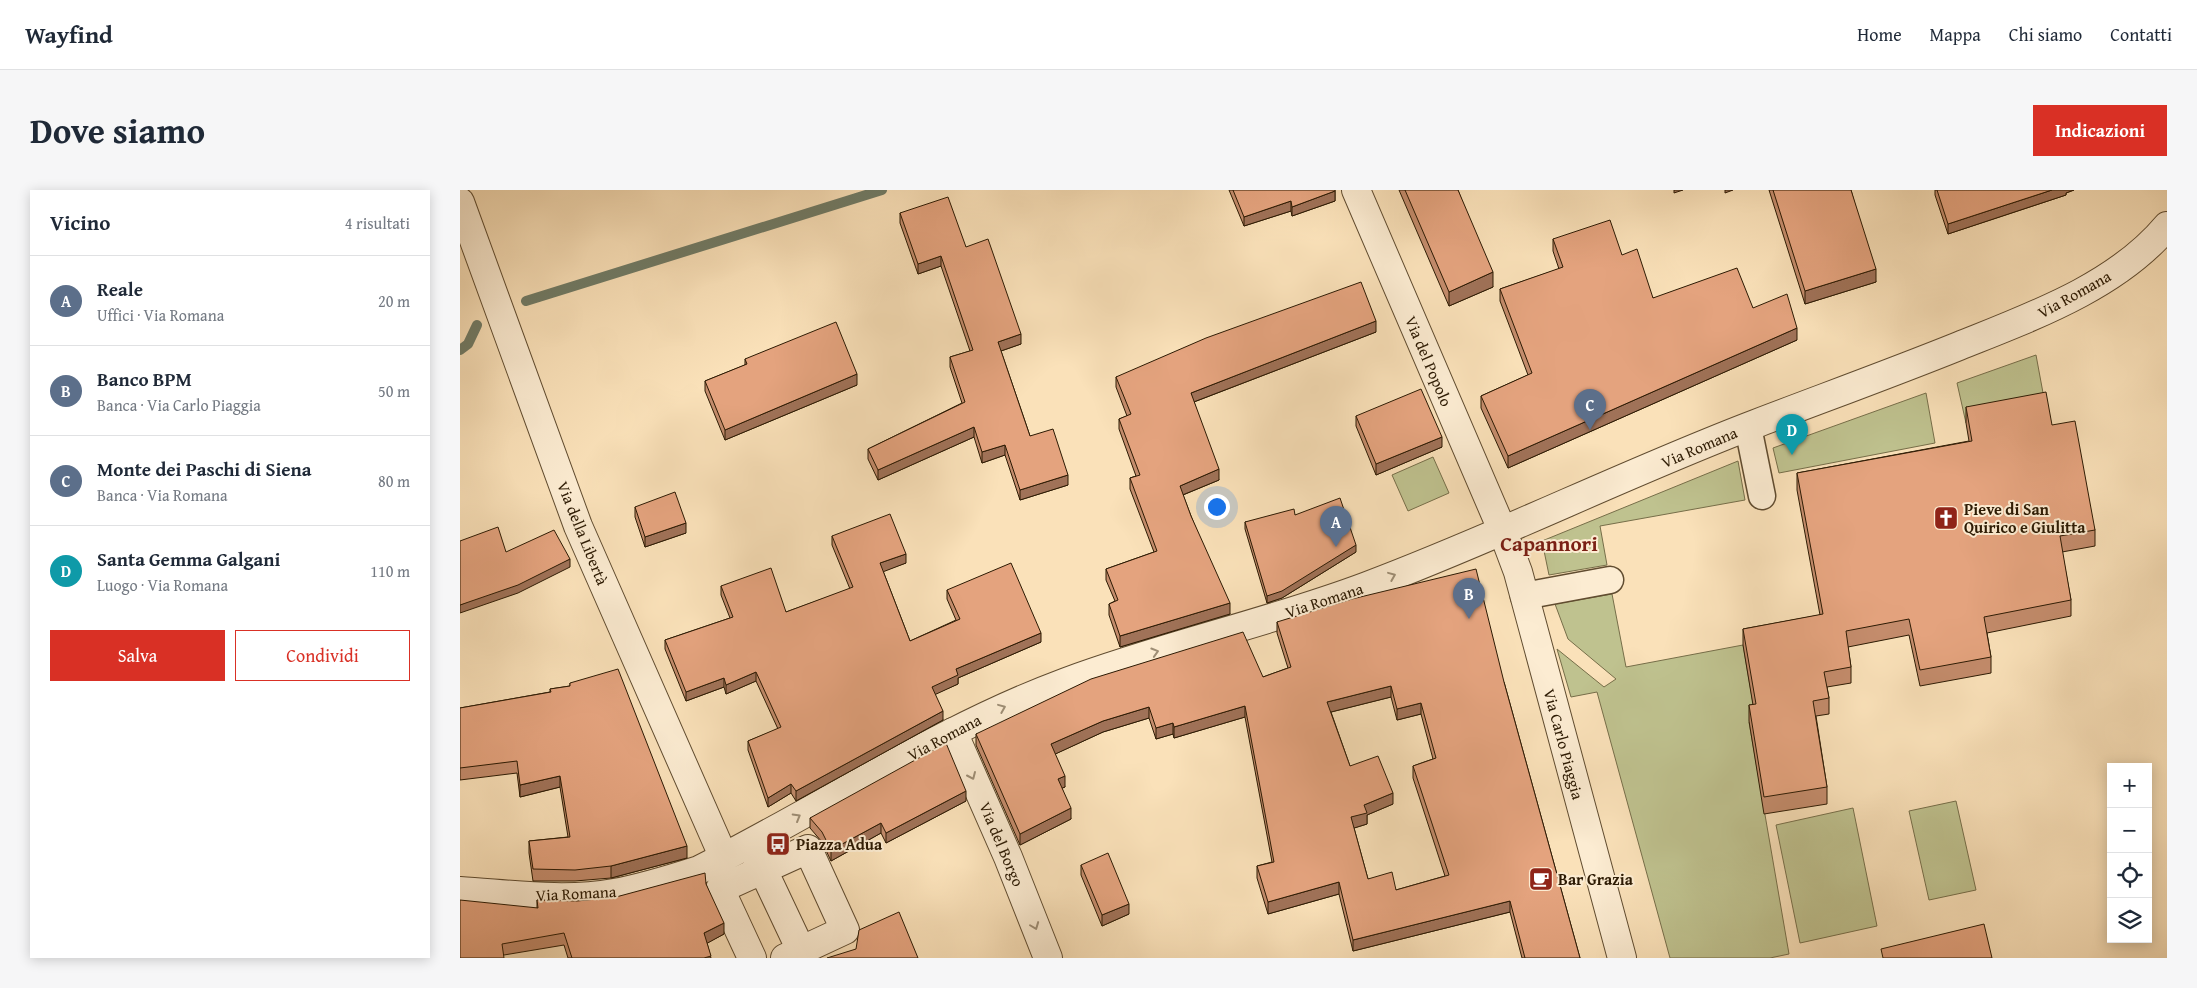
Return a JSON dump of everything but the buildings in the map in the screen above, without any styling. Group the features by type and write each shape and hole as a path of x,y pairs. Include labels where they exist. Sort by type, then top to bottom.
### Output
{"street":[{"name":"Via del Popolo","path":"1356,190 1503,532"},
{"name":"Via della Libertà","path":"460,202 578,526 724,858"},
{"name":"Via Romana","path":"460,891 554,897 612,894 665,882 700,870 990,713 1065,682 1350,592 1503,532 1585,494 1748,426 2056,307 2114,272 2167,226"},
{"path":"1748,426 1762,496"},
{"name":"Via Carlo Piaggia","path":"1503,532 1524,596 1622,958"},
{"path":"1524,596 1610,580"},
{"name":"Via del Borgo","path":"953,732 1008,857 1048,958"},
{"path":"750,843 763,870 791,951 845,930 808,849 763,870 720,889 752,958"}],"green space":[{"path":"2036,355 2046,409 1966,423 1957,383"},
{"path":"1926,393 1935,443 1779,473 1773,448"},
{"path":"1433,457 1449,493 1408,511 1392,475"},
{"path":"1738,461 1745,500 1600,526 1607,565 1549,575 1542,541"},
{"path":"1612,594 1626,667 1743,645 1756,721 1749,722 1789,954 1770,958 1670,958 1597,692 1571,697 1557,649 1604,687 1616,679 1568,639 1555,604"},
{"path":"1956,801 1976,890 1929,900 1909,811"},
{"path":"1853,808 1877,926 1800,943 1776,825"}],"waterway":[{"path":"526,301 882,190"},
{"path":"460,350 468,344 477,325"}],"place":[{"name":"Monte dei Paschi di Siena","path":"1590,430"},
{"name":"Santa Gemma Galgani","path":"1792,455"},
{"name":"Pieve di San Quirico e Giulitta","path":"1946,518"},
{"name":"Reale","path":"1336,547"},
{"name":"Banco BPM","path":"1469,619"},
{"name":"Piazza Adua","path":"778,844"},
{"name":"Bar Grazia","path":"1541,879"}],"district":[{"name":"Capannori","path":"1549,543"}]}
